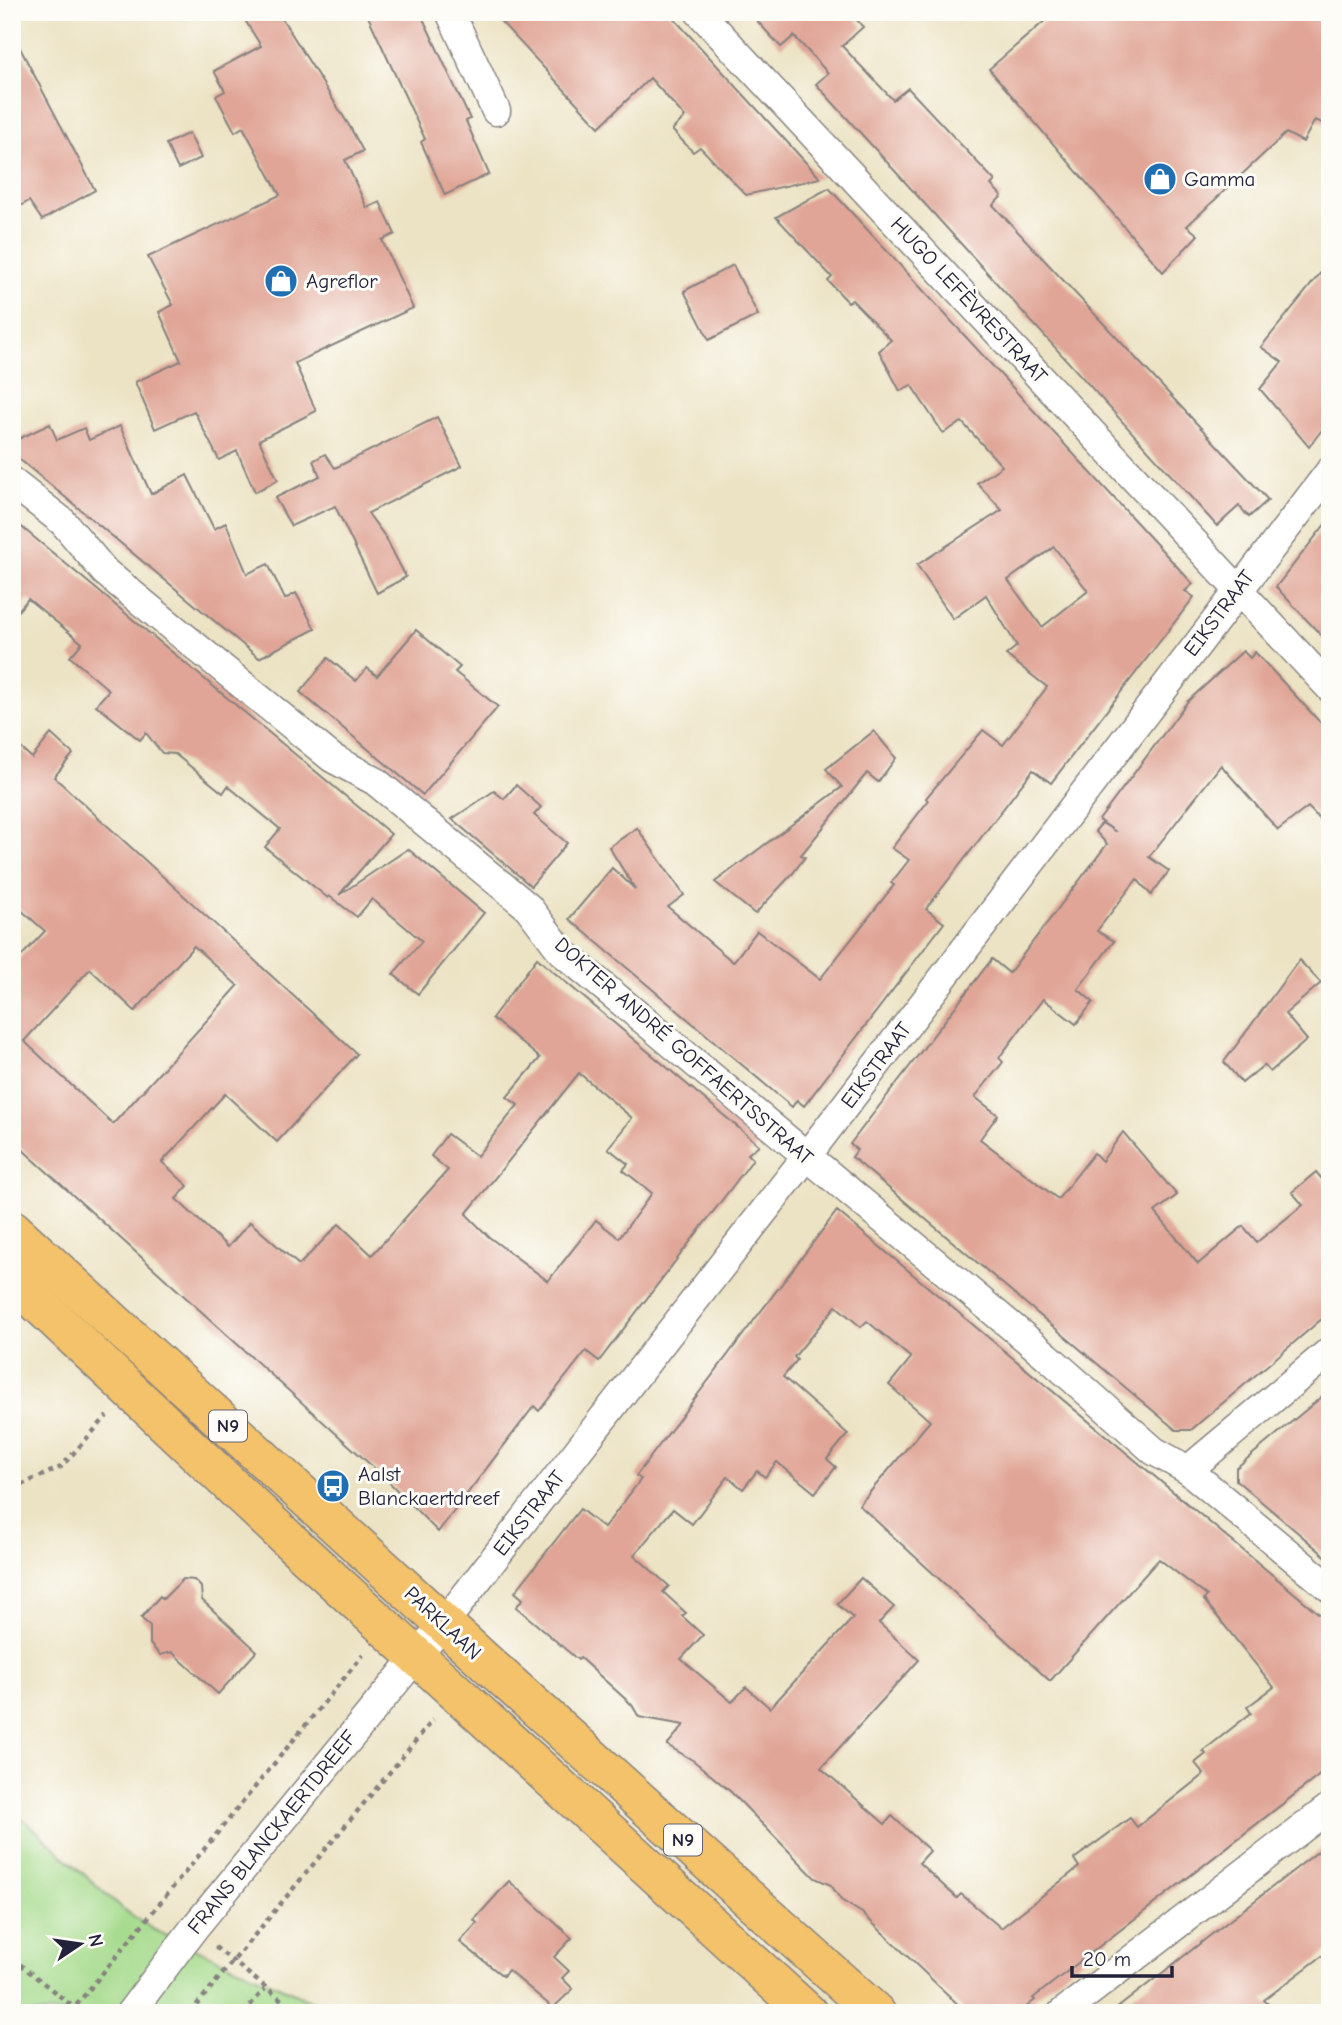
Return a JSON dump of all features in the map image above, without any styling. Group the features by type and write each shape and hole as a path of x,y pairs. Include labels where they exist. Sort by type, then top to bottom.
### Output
{"main road":[{"name":"PARKLAAN","path":"12,1229 876,2013"},
{"name":"PARKLAAN","path":"12,1279 290,1541 808,2013"}],"street":[{"path":"450,12 496,111"},
{"name":"HUGO LEFÈVRESTRAAT","path":"699,12 1330,688"},
{"name":"EIKSTRAAT","path":"416,1654 444,1623 806,1157 1330,471"},
{"name":"DOKTER ANDRÉ GOFFAERTSSTRAAT","path":"12,482 63,522 105,572 332,758 375,781 528,907 562,951 1047,1356 1154,1451 1188,1470 1330,1588"},
{"path":"1188,1470 1330,1351"},
{"name":"FRANS BLANCKAERTDREEF","path":"130,2013 194,1928 416,1654"},
{"path":"1062,2013 1330,1807"}],"path":[{"path":"12,1489 61,1467 131,1390"},
{"path":"70,2013 366,1652"},
{"path":"190,2013 436,1717"},
{"path":"194,1928 265,1989 298,2013"},
{"path":"12,1958 81,2013"},
{"path":"243,2013 265,1989"}],"green space":[{"path":"12,1809 119,1906 152,1929 339,2013 12,2013"}],"building":[{"name":"Agreflor","path":"240,12 278,12 350,127 363,151 345,160 367,208 380,202 395,234 382,240 413,308 295,363 316,411 259,440 278,480 255,492 237,451 219,460 194,411 155,429 135,382 181,361 159,312 173,305 148,257 280,195 243,127 235,132 216,96 225,91 214,71 261,46"},
{"path":"366,12 420,12 470,119 466,121 489,174 445,195 421,142 425,139"},
{"path":"492,12 668,12 820,178 746,195 700,147 693,152 672,130 685,117 650,78 599,127"},
{"path":"749,12 850,12 863,27 842,46 893,100 908,88 995,181 991,185 1002,196 993,205 1268,500 1249,517 1239,506 1217,526 816,84 828,73 794,36 781,47"},
{"name":"Gamma","path":"1055,12 1330,12 1330,126 1315,120 1303,142 1286,133 1187,226 1198,235 1163,272 989,69"},
{"path":"12,33 95,190 42,220 29,201 12,211"},
{"path":"189,133 201,158 178,169 166,144"},
{"path":"829,188 1193,584 1185,591 1194,597 1051,783 1033,770 926,909 944,923 804,1106 797,1100 792,1107 569,919 612,868 635,889 609,847 637,828 684,895 668,907 733,962 757,931 820,979 894,885 891,883 909,860 892,848 928,801 926,798 983,730 1003,745 1047,687 1006,655 1017,646 986,595 953,619 917,565 1002,510 977,483 1002,466 962,422 943,433 911,385 900,391 879,351 891,340 852,300 848,302 828,281 832,277 776,217","holes":["1054,547 1088,591 1042,627 1008,580"]},
{"path":"1330,261 1330,419 1309,447 1260,389 1282,362 1261,347"},
{"path":"733,265 758,315 709,340 684,291"},
{"path":"437,417 462,466 368,513 386,538 406,577 377,593 335,506 291,526 275,498 320,476 313,461 325,454 335,468"},
{"path":"50,424 57,440 84,428 89,440 120,426 151,494 187,475 214,529 226,523 247,574 268,564 285,599 296,593 315,629 259,658 12,453 12,442"},
{"path":"1330,518 1330,645 1276,587"},
{"path":"12,519 391,834 339,895 408,849 484,913 418,994 393,974 422,941 372,899 357,917 329,896 328,898 265,847 280,829 228,786 223,793 175,754 162,753 146,733 140,740 96,705 109,690 70,657 82,643 28,599 12,618"},
{"path":"416,630 460,667 455,672 498,707 423,795 300,692 328,658 356,681 367,668 377,676"},
{"path":"1243,651 1250,658 1255,652 1330,733 1330,830 1308,807 1278,830 1221,765 1149,857 1169,871 1151,895 1137,879 1097,931 1114,941 1078,989 1093,1002 1076,1024 1043,999 999,1058 1003,1062 975,1097 998,1115 980,1139 1058,1199 1094,1153 1102,1161 1123,1132 1177,1195 1155,1212 1198,1264 1243,1226 1257,1242 1303,1205 1292,1192 1316,1172 1327,1185 1330,1183 1330,1312 1191,1430 1176,1430 852,1157 857,1150 850,1144 992,959 1009,973 1107,844 1095,831 1102,823 1116,832 1099,820 1188,701"},
{"path":"874,731 896,758 878,782 867,773 801,855 805,857 793,873 755,914 715,882 842,787 826,769"},
{"path":"51,734 73,754 54,777 357,1054 277,1142 225,1094 162,1162 188,1186 176,1199 228,1247 250,1222 299,1265 339,1224 372,1255 448,1170 431,1156 447,1134 477,1156 518,1105 507,1097 540,1058 492,1018 537,958 759,1145 748,1154 753,1159 745,1170 599,1361 586,1351 539,1411 534,1406 438,1532 384,1477 12,1140 12,966 45,931 12,902 12,740 32,758","holes":["194,946 238,986 113,1124 24,1041 90,969 135,1011","579,1073 632,1118 608,1148 628,1164 623,1170 652,1193 619,1238 596,1220 548,1281 489,1237 466,1214"]},
{"path":"516,785 541,807 534,815 567,843 531,886 452,819 494,791 504,799"},
{"path":"1299,960 1321,983 1285,1014 1307,1040 1270,1072 1264,1065 1242,1083 1224,1062"},
{"path":"837,1211 1330,1623 1330,1767 1033,1998 1035,2000 1019,2013 967,2013 862,1913 841,1900 831,1885 815,1878 731,1792 694,1761 667,1745 684,1725 639,1717 632,1705 580,1658 578,1660 516,1607 523,1599 515,1592 580,1509 604,1528 641,1479 636,1476","holes":["836,1306 861,1327 867,1321 911,1358 889,1385 930,1421 859,1505 1050,1681 1159,1559 1207,1596 1204,1600 1274,1687 1247,1707 1251,1713 1203,1751 1206,1754 1195,1763 1204,1774 1137,1827 1130,1818 1074,1859 1079,1867 1001,1928 961,1894 957,1898 919,1863 930,1851 892,1816 885,1824 821,1768 919,1660 879,1623 894,1607 861,1578 837,1604 853,1618 770,1708 746,1687 732,1702 681,1659 703,1635 682,1616 686,1613 663,1592 669,1586 634,1555 673,1509 692,1524 728,1477 743,1489 757,1471 765,1477 777,1462 815,1493 836,1467 827,1459 848,1434 783,1377 797,1360 794,1357"]},
{"path":"1330,1390 1330,1560 1236,1480 1236,1468"},
{"path":"183,1579 194,1580 201,1587 202,1600 257,1651 218,1694 172,1652 160,1655 150,1644 150,1626 141,1618 160,1596 163,1599"},
{"path":"1330,1842 1330,1950 1264,2000 1278,2013 1111,2013"},
{"path":"509,1881 572,1938 554,1957 569,1971 562,1978 573,1989 553,2008 508,1970 503,1976 460,1942 477,1923 474,1920"}],"place":[{"name":"Gamma","path":"1160,179"},
{"name":"Agreflor","path":"281,281"},
{"name":"Aalst Blanckaertdreef","path":"333,1486"}]}
